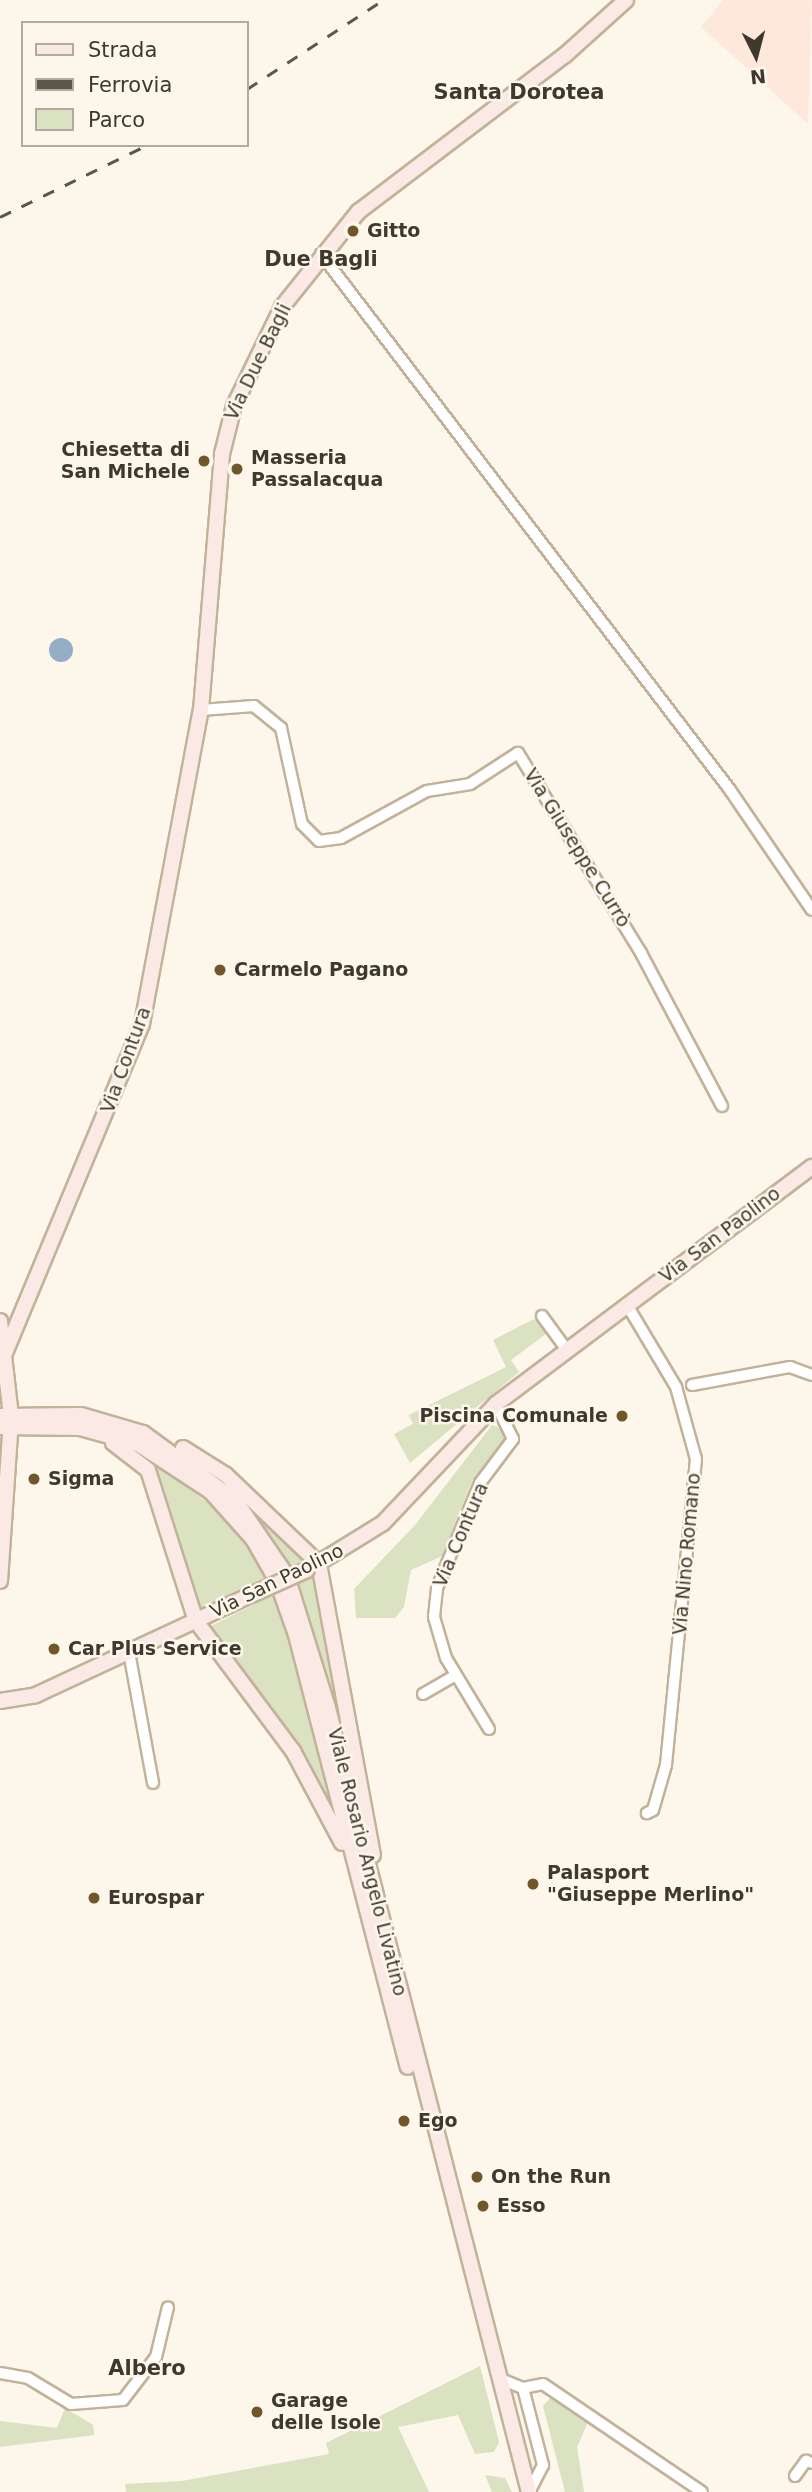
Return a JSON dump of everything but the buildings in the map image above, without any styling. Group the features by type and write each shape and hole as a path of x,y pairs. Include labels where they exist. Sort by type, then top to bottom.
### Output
{"street":[{"name":"Via Due Bagli","path":"201,710 226,429 282,307 321,254 358,212 565,55 626,0"},
{"path":"321,254 730,790 812,910"},
{"name":"Via Giuseppe Currò","path":"201,710 254,706 281,728 302,824 319,841 341,838 427,791 470,784 518,753 642,953 722,1106"},
{"name":"Via Contura","path":"5,1353 139,1034 201,710"},
{"name":"Via San Paolino","path":"0,1701 36,1695 313,1567 400,1507 496,1404 812,1167"},
{"name":"Via Nino Romano","path":"627,1305 683,1404 696,1459 666,1765 653,1810 646,1813"},
{"path":"542,1316 567,1350"},
{"path":"0,1321 5,1353 5,1412"},
{"path":"692,1385 790,1367 812,1375"},
{"name":"Via Contura","path":"489,1728 456,1675 436,1631 435,1602 481,1483 513,1440 496,1404"},
{"name":"Viale Rosario Angelo Livatino","path":"5,1412 81,1415 143,1433 234,1500 287,1576 519,2492"},
{"path":"80,1428 133,1454 148,1470 196,1621 323,1800 380,1938"},
{"name":"Viale Rosario Angelo Livatino","path":"5,1431 80,1428 138,1444 180,1468 226,1507 265,1558 296,1635 528,2492"},
{"path":"0,1581 5,1431"},
{"path":"143,1433 203,1458 313,1567 380,1938"},
{"path":"129,1652 153,1783"},
{"path":"423,1694 456,1675"},
{"path":"0,2373 29,2378 71,2404 123,2400 156,2357 168,2307"},
{"path":"498,2378 523,2388 542,2384 702,2492"},
{"path":"523,2388 543,2465 528,2492"},
{"path":"795,2476 812,2463"}],"shaded area":[{"path":"723,0 812,0 808,124 701,27"}],"green space":[{"path":"534,1319 547,1333 511,1360 519,1372 410,1463 394,1434 413,1424 409,1415 506,1367 493,1340"},
{"path":"492,1425 503,1429 506,1440 472,1481 442,1556 411,1570 404,1607 395,1618 356,1618 354,1589 415,1525"},
{"path":"148,1458 223,1514 259,1561 281,1609 336,1814 209,1627 255,1604 251,1587 199,1610 162,1484"},
{"path":"215,1471 306,1556 310,1577 317,1578 359,1804 293,1574 255,1513"},
{"path":"480,2366 499,2442 494,2452 475,2454 458,2415 398,2427 429,2492 126,2492 125,2484 182,2481 329,2454 326,2443"},
{"path":"551,2397 588,2422 577,2447 584,2492 565,2492 543,2406"},
{"path":"65,2408 93,2425 94,2435 0,2447 0,2421 57,2428"},
{"path":"485,2475 505,2478 512,2492 492,2492"}],"water":[{"path":"61,638 69,642 73,650 69,658 61,662 53,658 49,650 53,642"}],"railway":[{"path":"248,88 383,0"},
{"path":"0,217 143,147"}],"place":[{"name":"Gitto","path":"353,231"},
{"name":"Chiesetta di San Michele","path":"204,461"},
{"name":"Masseria Passalacqua","path":"237,469"},
{"name":"Carmelo Pagano","path":"220,970"},
{"name":"Piscina Comunale","path":"622,1416"},
{"name":"Sigma","path":"34,1479"},
{"name":"Car Plus Service","path":"54,1649"},
{"name":"Palasport \"Giuseppe Merlino\"","path":"533,1884"},
{"name":"Eurospar","path":"94,1898"},
{"name":"Ego","path":"404,2121"},
{"name":"On the Run","path":"477,2177"},
{"name":"Esso","path":"483,2206"},
{"name":"Garage delle Isole","path":"257,2412"}],"district":[{"name":"Santa Dorotea","path":"519,92"},
{"name":"Due Bagli","path":"321,259"},
{"name":"Albero","path":"147,2368"}]}
